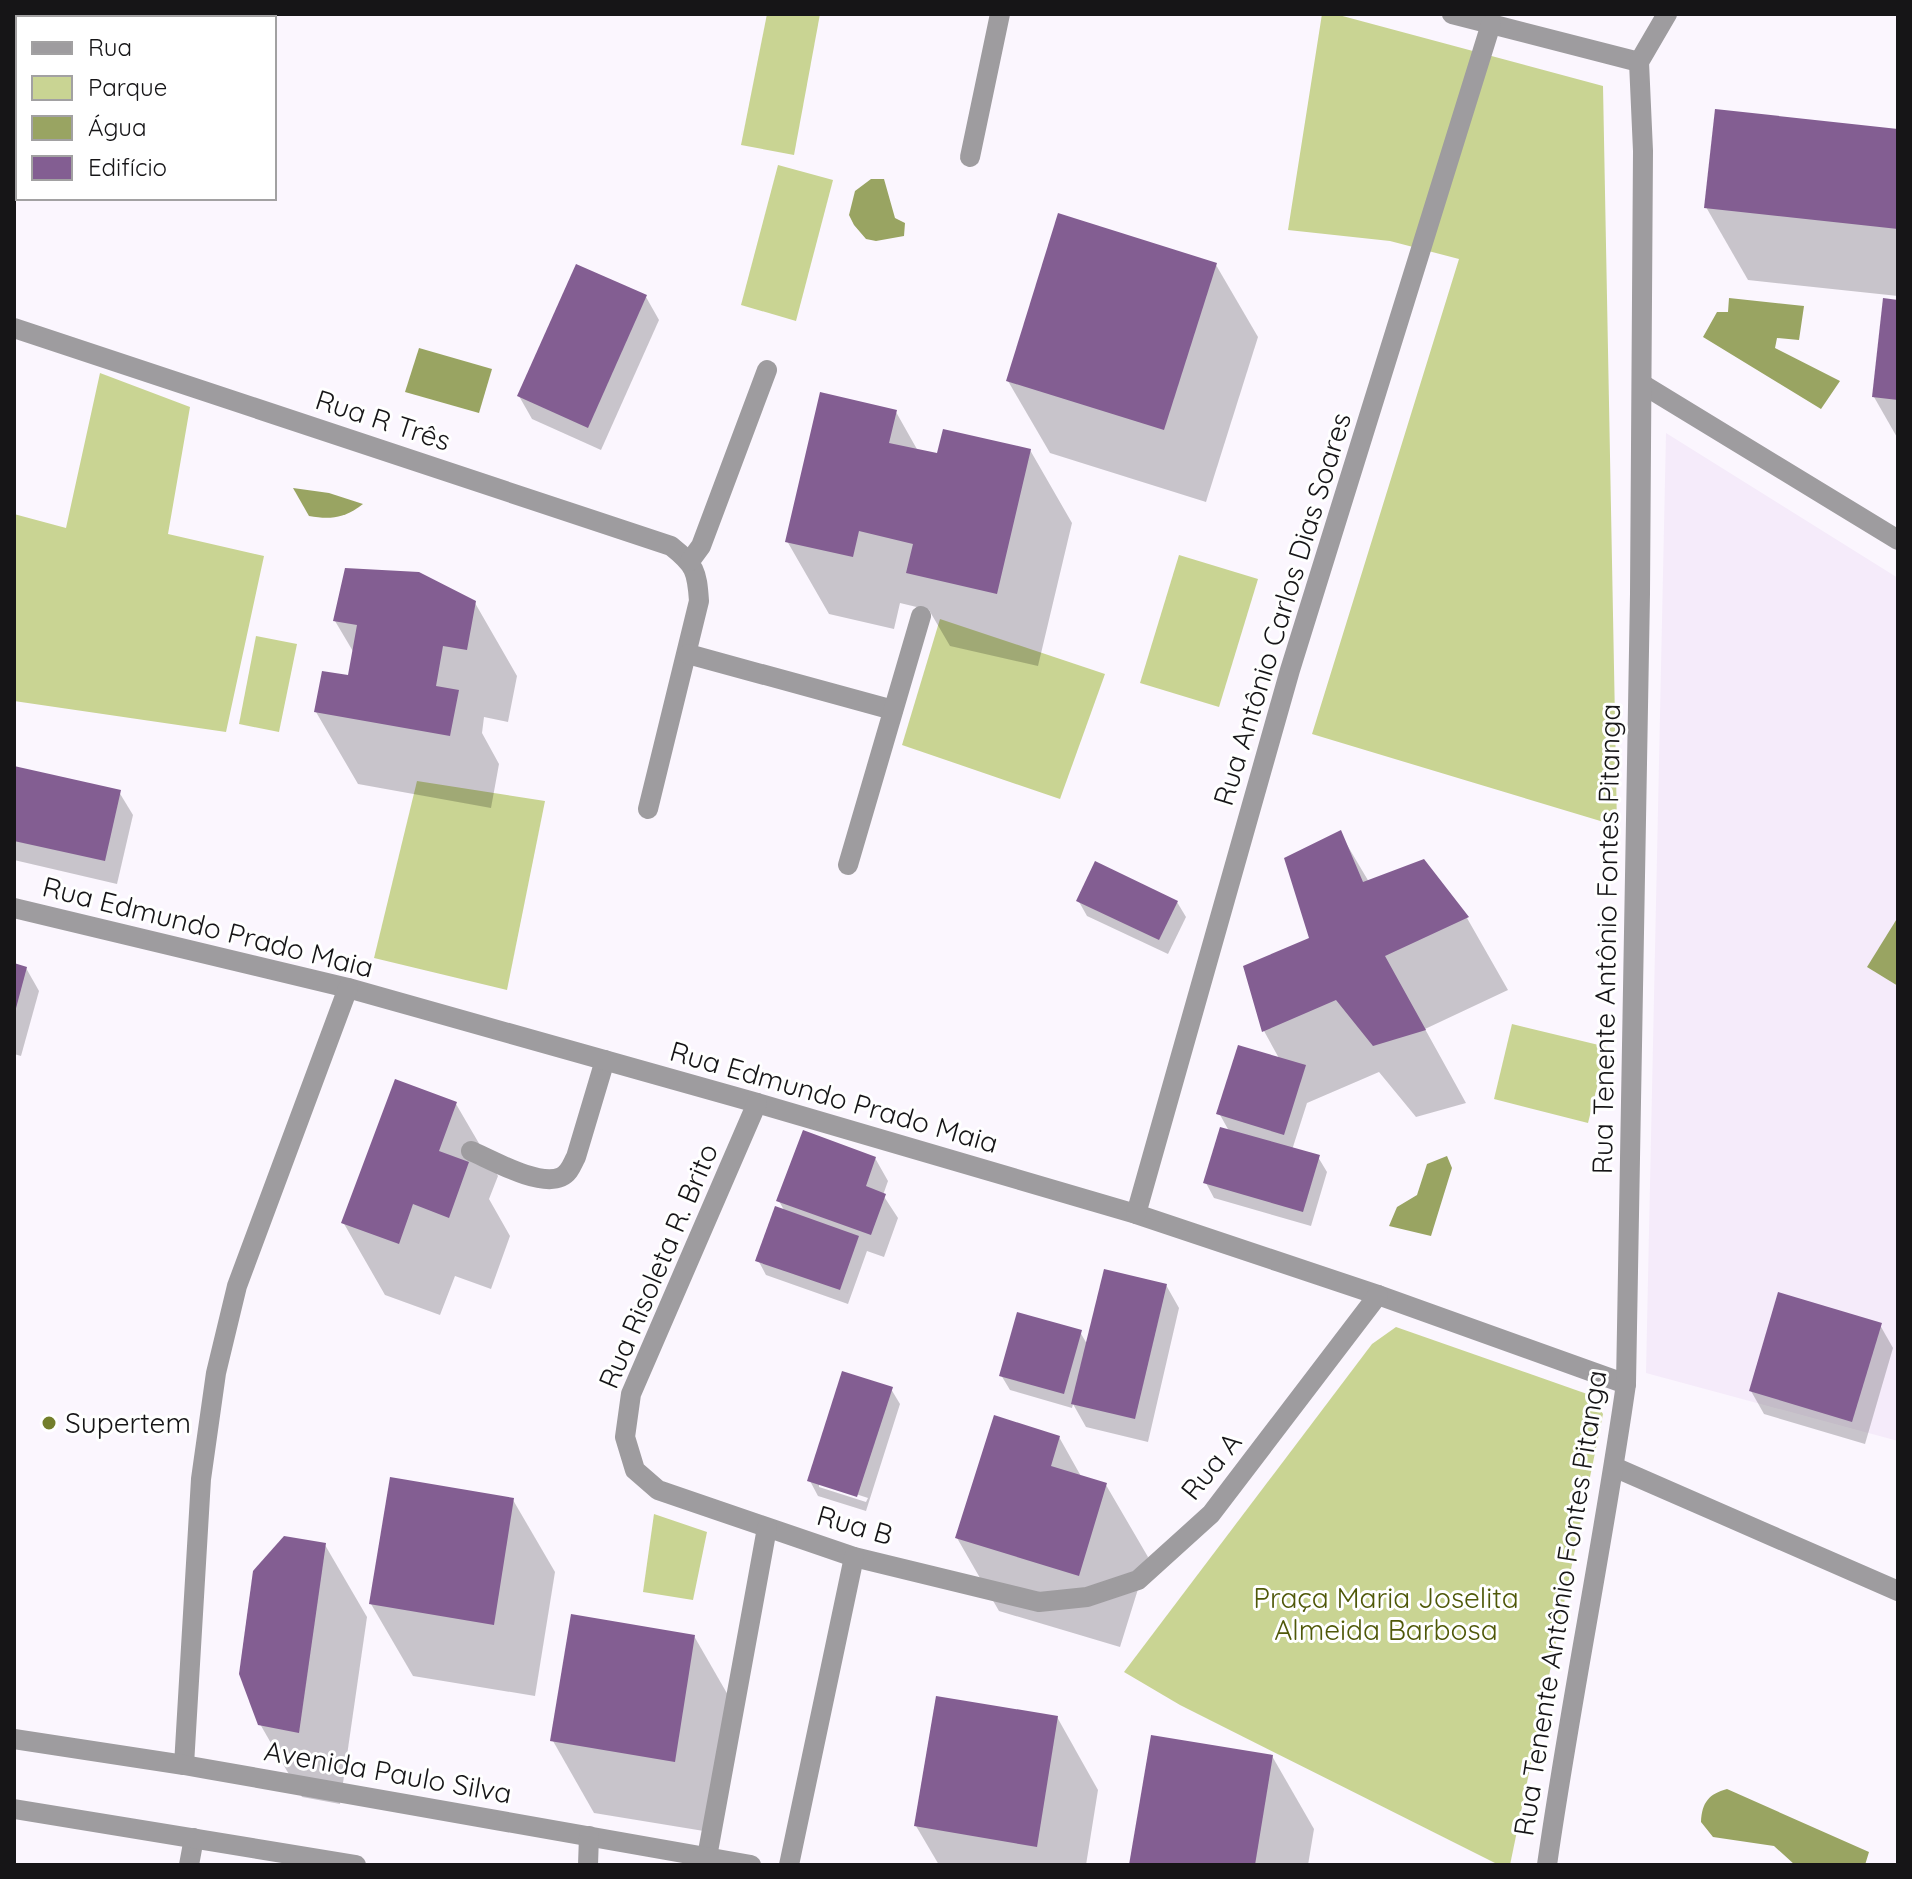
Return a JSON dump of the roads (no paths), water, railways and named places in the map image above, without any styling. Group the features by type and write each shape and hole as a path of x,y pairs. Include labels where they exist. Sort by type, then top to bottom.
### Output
{"street":[{"path":"970,157 1000,14"},
{"path":"1452,14 1639,62 1667,14"},
{"name":"Rua Antônio Carlos Dias Soares","path":"1136,1214 1290,670 1491,24"},
{"name":"Rua Tenente Antônio Fontes Pitanga","path":"1547,1865 1626,1384 1640,610 1643,151 1639,62"},
{"name":"Rua R Três","path":"14,328 671,546 690,561"},
{"path":"648,809 699,601 697,580 690,561 701,546 767,370"},
{"path":"1642,384 1898,540"},
{"path":"848,865 921,616"},
{"path":"688,654 893,710"},
{"name":"Rua Edmundo Prado Maia","path":"14,908 348,988 1136,1214 1378,1295 1626,1384"},
{"path":"184,1765 201,1479 216,1373 237,1286 348,988"},
{"path":"471,1151 530,1176 545,1179 561,1177 569,1171 576,1157 605,1060"},
{"name":"Rua Risoleta R. Brito","path":"658,1490 635,1470 625,1437 631,1394 757,1103"},
{"name":"Rua A","path":"1039,1602 1087,1597 1138,1580 1211,1514 1378,1295"},
{"path":"1614,1467 1898,1591"},
{"name":"Rua B","path":"658,1490 854,1557 1039,1602"},
{"path":"707,1857 767,1528"},
{"path":"789,1865 854,1557"},
{"name":"Avenida Paulo Silva","path":"14,1739 184,1765 751,1865"},
{"path":"14,1809 356,1865"},
{"path":"588,1865 589,1836"},
{"path":"189,1865 194,1838"}],"water":[{"path":"871,179 884,179 895,218 905,223 904,236 876,241 866,239 854,225 849,215 855,191"},
{"path":"1729,298 1804,306 1799,340 1777,338 1775,348 1840,381 1821,409 1703,337 1717,312 1728,312"},
{"path":"419,348 492,369 479,413 405,392"},
{"path":"293,488 329,493 363,504 338,517 309,516"},
{"path":"1898,917 1898,986 1867,967"},
{"path":"1447,1156 1452,1168 1431,1236 1389,1226 1397,1207 1417,1195 1427,1164"},
{"path":"1727,1789 1869,1852 1865,1865 1795,1865 1774,1846 1713,1837 1701,1822 1703,1809 1711,1796"}],"place":[{"name":"Supertem","path":"49,1423"}],"park label":[{"name":"Praça Maria Joselita Almeida Barbosa","path":"1386,1614"}]}
